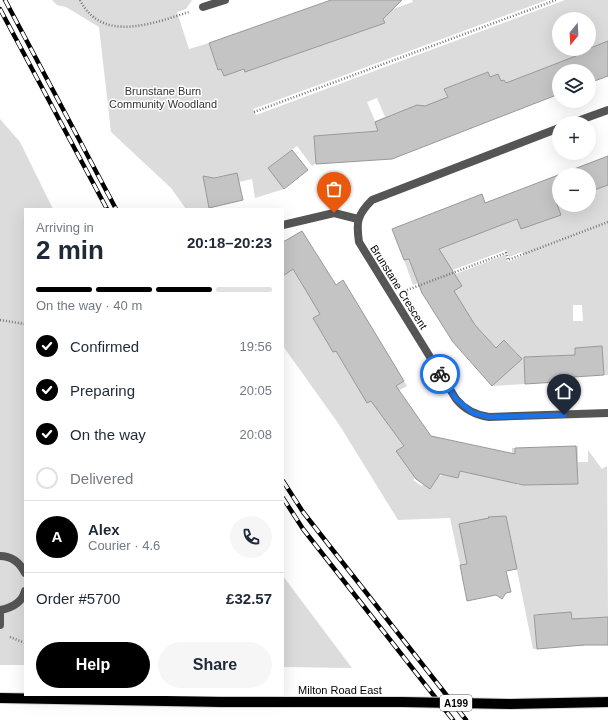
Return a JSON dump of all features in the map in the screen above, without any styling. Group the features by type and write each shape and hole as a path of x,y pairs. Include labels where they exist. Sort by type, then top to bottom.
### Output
{"main road":[{"name":"Milton Road East","path":"0,698 510,704 608,702"}],"street":[{"path":"203,7 225,0"},
{"path":"591,116 608,110"},
{"path":"284,225 334,213 358,219 362,210 372,200 552,131"},
{"name":"Brunstane Crescent","path":"358,219 357,228 359,242 456,399 473,413 489,417 608,413"},
{"path":"0,556 14,559 24,571"},
{"path":"0,625 0,610 10,608 18,602 24,593"}],"path":[{"path":"80,0 96,18 106,24 119,28 131,28 203,7"},
{"path":"254,112 556,0"},
{"path":"392,296 506,253 508,260 608,222"},
{"path":"0,320 24,324"},
{"path":"6,635 24,643"}],"green space":[{"name":"Brunstane Burn Community Woodland","path":"52,0 192,0 186,9 177,12 189,49 209,43 218,70 221,69 224,76 244,69 245,72 385,23 381,13 413,2 412,0 547,0 253,109 256,115 565,0 608,0 608,41 596,45 596,12 552,12 552,56 576,56 579,64 574,64 568,59 512,81 519,109 516,111 504,80 501,81 498,74 490,77 487,72 474,77 479,90 466,94 461,82 445,89 449,101 396,157 373,131 314,136 316,163 312,166 297,146 268,168 284,189 255,198 252,179 239,182 238,177 232,174 210,178 205,184 209,208 185,208 171,188 111,132 99,27 66,7 57,5","holes":["377,98 385,117 375,121 367,102"]},
{"path":"0,119 20,142 53,208 24,208 24,665 0,665"},
{"path":"548,180 552,183 552,191"},
{"path":"608,185 608,375 604,375 602,347 582,347 574,376 573,355 524,357 525,384 492,386 513,367 518,354 505,340 496,348 479,329 458,348 451,339 475,325 424,296 419,288 505,255 508,262 525,255 522,252 509,257 506,250 413,285 404,260 418,255 429,245 419,218 426,216 435,239 456,243 478,234 491,218 485,203 492,200 501,225 517,219 521,229 543,221 539,211 552,206 552,212 596,212 596,189","holes":["573,305 582,305 583,321 573,321"]},
{"path":"293,269 307,293 331,278 327,309 313,318 324,336 371,328 375,334 352,348 347,370 367,403 404,381 407,386 398,391 381,414 404,446 396,451 403,461 424,464 413,480 422,486 423,484 430,488 436,479 444,475 458,478 460,471 512,454 512,448 515,448 517,485 541,485 572,446 578,446 578,462 588,462 588,450 602,469 607,466 608,617 583,618 584,646 574,646 571,612 559,613 560,619 545,620 544,614 534,614 537,649 533,649 506,516 488,517 491,527 477,562 460,565 450,518 398,520 340,426 284,347 284,275"},
{"path":"284,577 352,668 284,667"}],"building":[{"path":"331,0 402,0 383,19 385,23 245,72 244,69 224,76 221,69 218,70 209,43"},
{"path":"608,41 608,76 596,80 596,64 555,64 576,56 596,56 596,46"},
{"path":"552,65 552,97 392,159 316,164 314,136 378,131 375,122 417,105 425,106 448,97 444,89 488,72 490,77 498,74 501,81 504,80 506,83"},
{"path":"292,150 308,170 284,189 268,168"},
{"path":"608,156 608,185 596,189 596,168 577,168"},
{"path":"237,173 243,200 209,208 203,176 214,178"},
{"path":"552,177 552,212 560,212 561,215 521,229 517,219 439,249 462,286 454,291 475,325 496,348 504,340 522,359 492,386 453,342 422,293 409,259 404,260 392,229 482,194 485,203"},
{"path":"302,231 336,285 343,280 404,381 396,386 431,436 515,454 515,448 576,446 578,484 523,485 460,471 458,478 440,474 430,489 416,479 396,451 404,446 371,401 367,403 336,351 333,352 313,318 320,314 293,269 284,275 284,241"},
{"path":"602,346 604,375 574,377 574,381 525,384 524,357 575,355 575,348"},
{"path":"506,516 517,569 506,571 511,592 506,593 502,599 496,595 467,601 460,565 467,564 459,524 489,518 488,517"},
{"path":"571,612 572,619 608,617 608,645 584,645 537,649 534,615"}],"railway":[{"path":"5,0 115,208"},
{"path":"0,9 106,208"},
{"path":"284,483 303,512 466,720"},
{"path":"284,500 303,529 453,720"}],"way so far":[{"path":"334,213 358,219 357,228 359,242 440,374"}],"route":[{"path":"440,374 460,404 473,413 489,417 564,415"}]}
